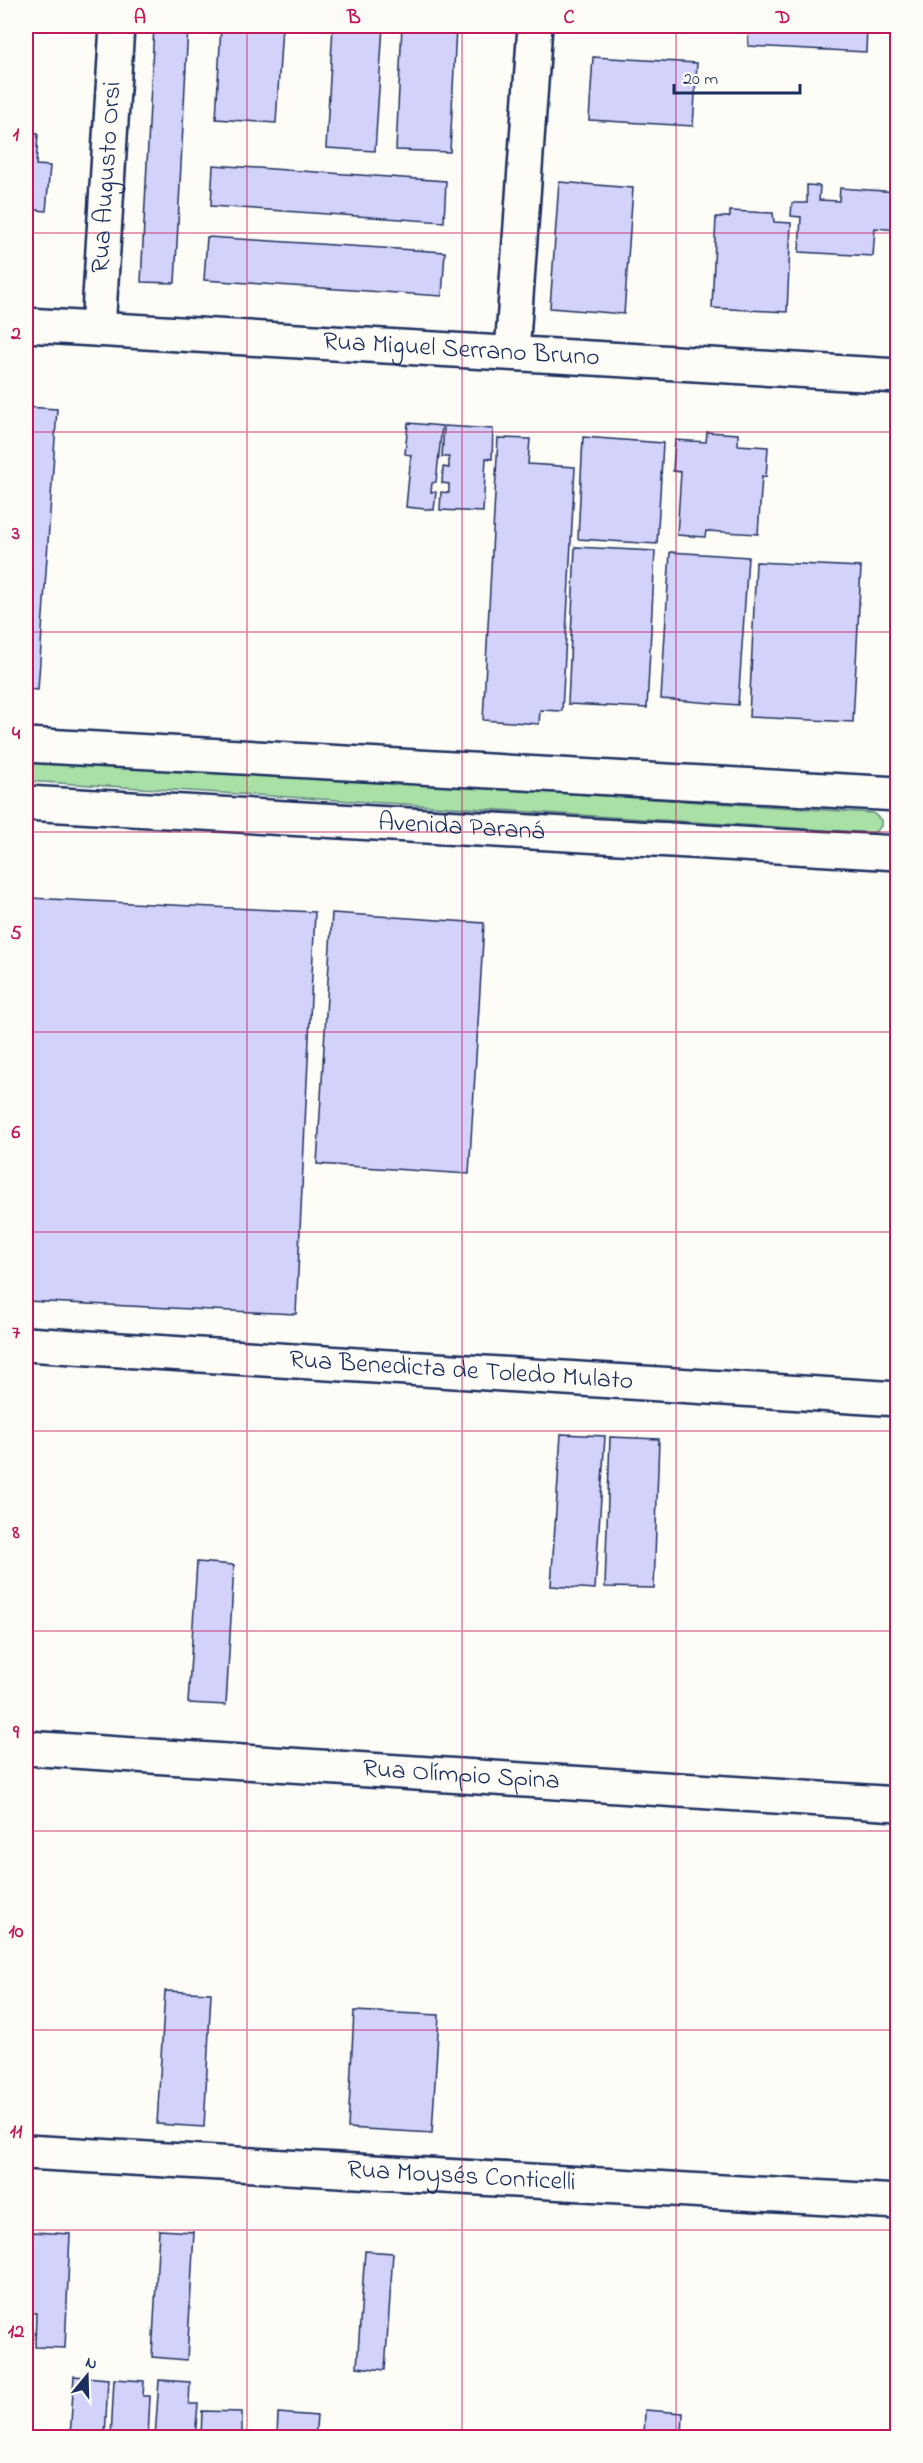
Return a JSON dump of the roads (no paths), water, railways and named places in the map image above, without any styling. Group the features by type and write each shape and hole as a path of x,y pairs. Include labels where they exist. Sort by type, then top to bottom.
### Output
{"street":[{"name":"Rua Augusto Orsi","path":"99,329 117,26"},
{"path":"512,354 535,26"},
{"name":"Rua Miguel Serrano Bruno","path":"26,326 897,376"},
{"path":"26,745 897,794"},
{"name":"Avenida Paraná","path":"26,803 897,853"},
{"name":"Rua Benedicta de Toledo Mulato","path":"26,1344 897,1399"},
{"name":"Rua Olímpio Spina","path":"26,1748 897,1804"},
{"name":"Rua Moysés Conticelli","path":"26,2152 897,2202"}]}
